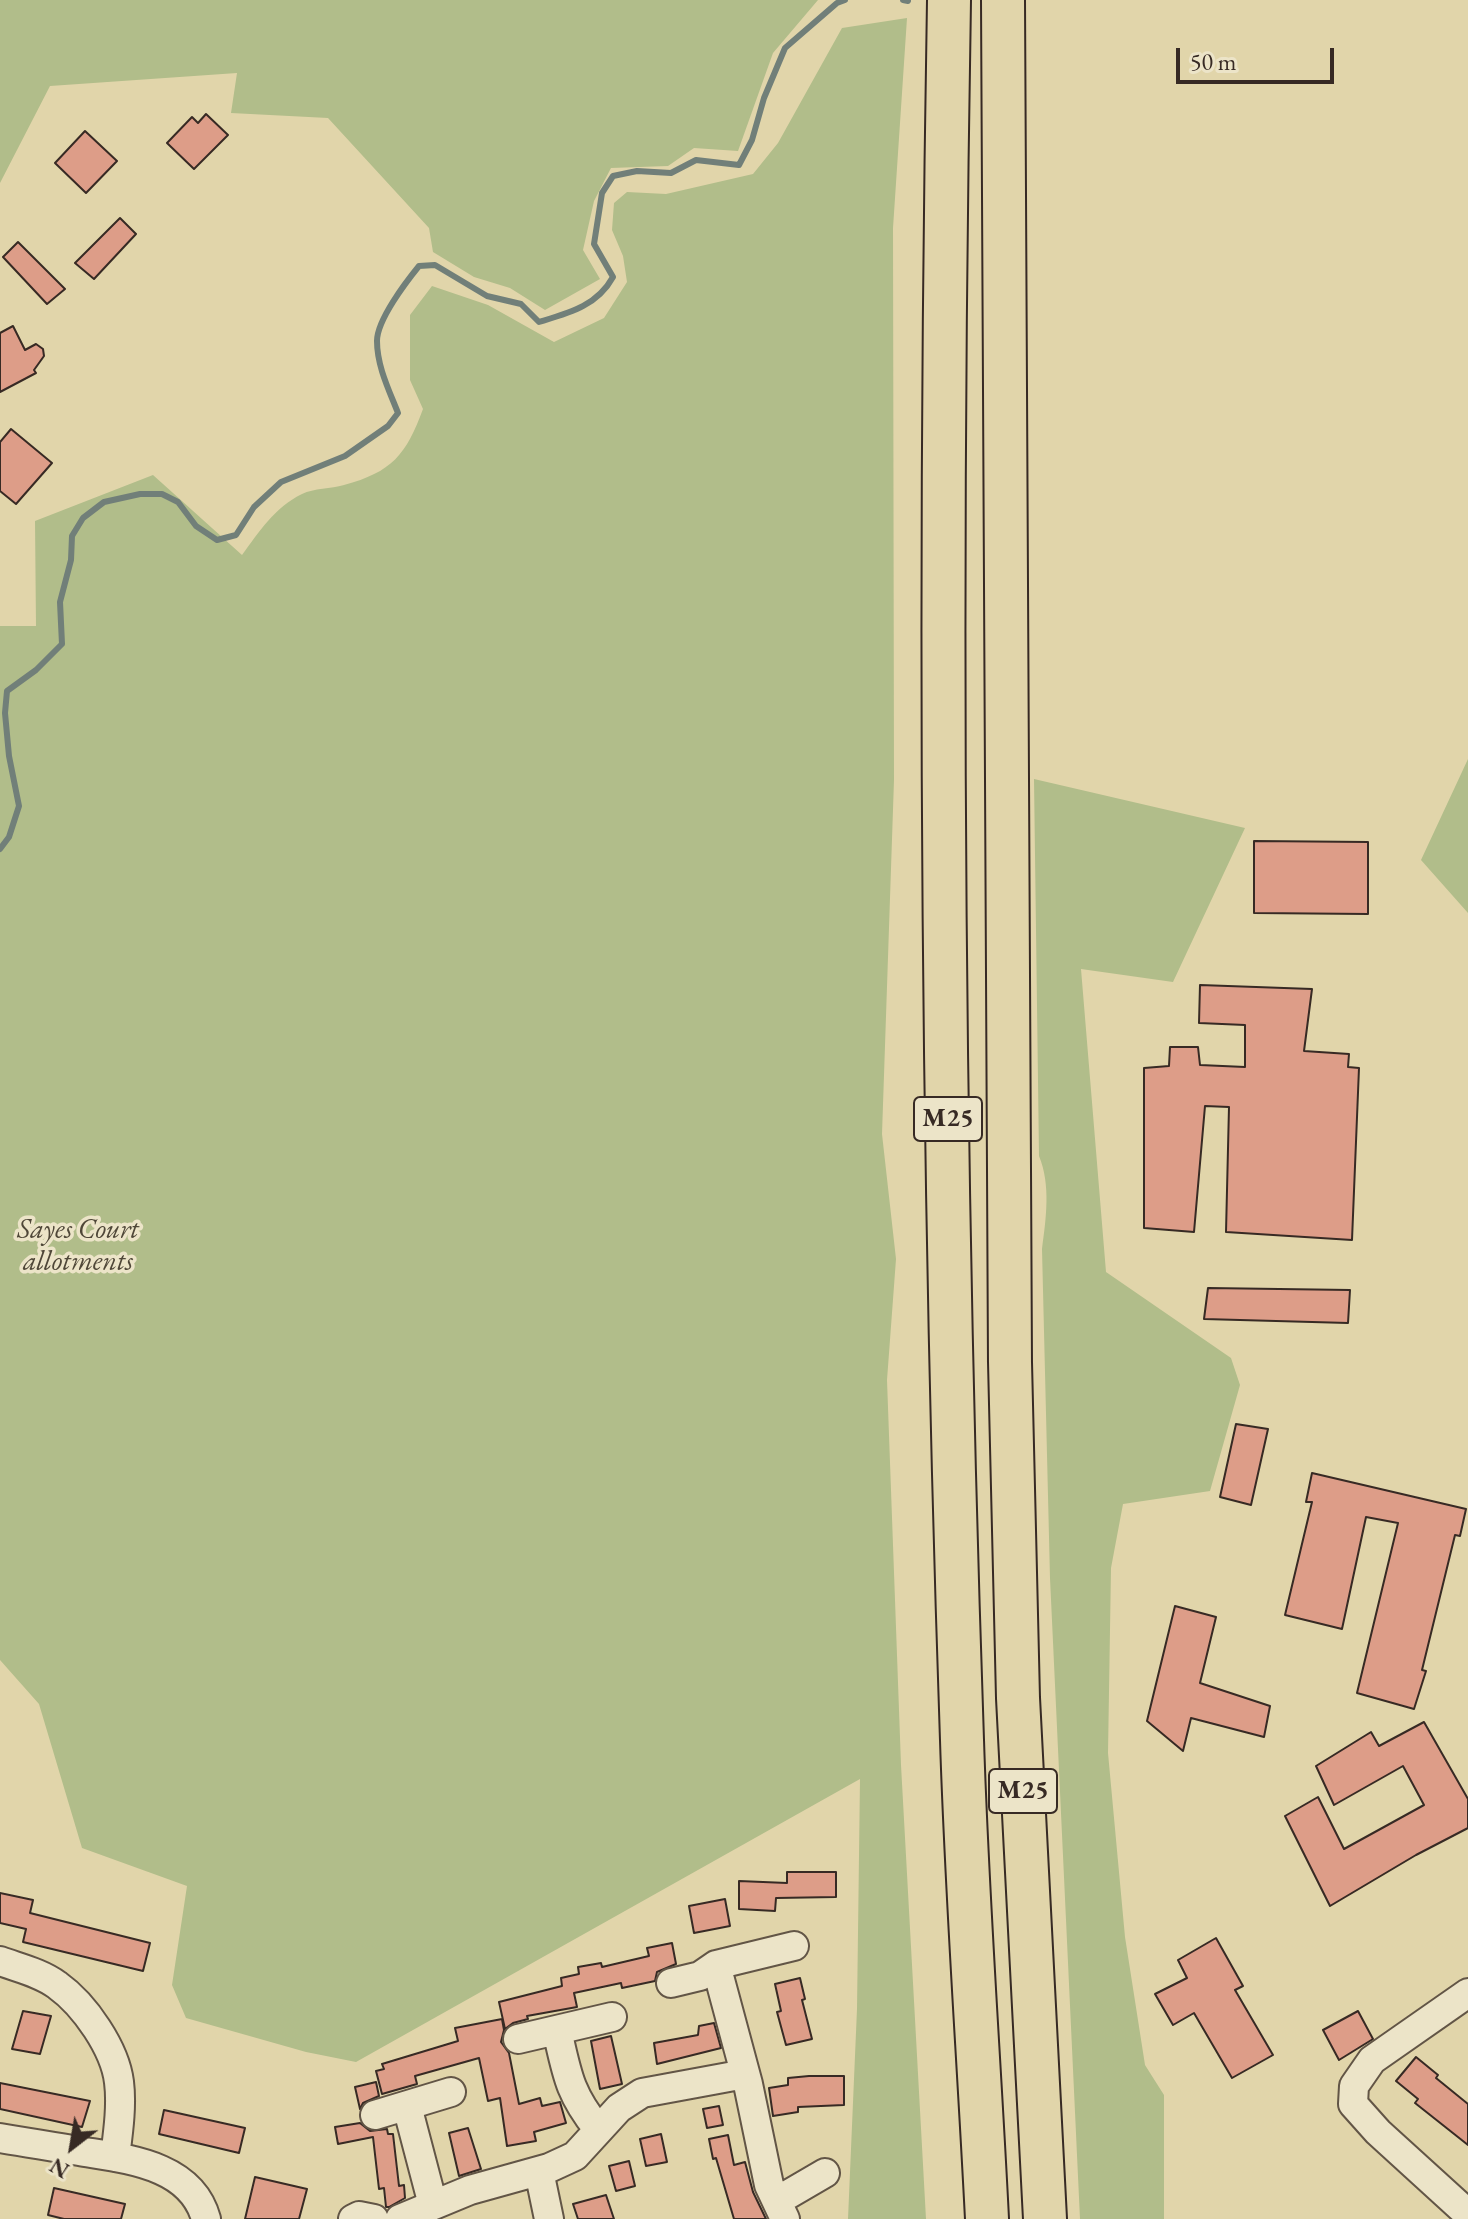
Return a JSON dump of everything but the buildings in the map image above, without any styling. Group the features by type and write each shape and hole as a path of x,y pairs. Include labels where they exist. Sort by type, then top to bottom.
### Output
{"highway":[{"name":"M25","path":"948,9 942,705 949,1157 962,1743 987,2219"},
{"name":"M25","path":"1003,10 1010,1378 1018,1698 1045,2219"}],"street":[{"path":"671,1983 700,1976 716,1965 794,1946"},
{"path":"0,1961 40,1975 59,1986 87,2016 111,2049 119,2083 115,2157"},
{"path":"716,1965 745,2074 769,2185 781,2210 825,2173"},
{"path":"1468,1993 1372,2060 1354,2086 1353,2104 1378,2132 1468,2214"},
{"path":"518,2039 612,2017"},
{"path":"557,2030 570,2087 598,2129"},
{"path":"400,2219 470,2190 539,2171 575,2156 619,2108 642,2093 745,2074"},
{"path":"375,2115 451,2092"},
{"path":"407,2106 433,2205"},
{"path":"0,2138 150,2164 174,2176 193,2192 206,2219"},
{"path":"539,2171 549,2219"},
{"path":"353,2219 359,2216 374,2219"}],"green space":[{"path":"0,0 818,0 773,53 738,151 694,148 668,166 611,168 594,201 583,250 600,279 545,310 510,288 474,277 433,252 429,228 328,118 231,113 237,73 50,86 0,183"},
{"name":"Sayes Court allotments","path":"907,18 893,228 894,780 882,1134 896,1259 887,1380 901,1765 926,2219 848,2219 857,2009 860,1779 356,2062 306,2052 186,2018 172,1985 187,1886 82,1848 39,1704 0,1660 0,626 36,626 35,521 153,475 242,555 268,521 292,499 307,492 360,480 386,467 403,450 423,409 410,380 410,315 432,286 488,305 554,342 604,318 627,282 623,256 612,230 614,203 627,192 666,194 753,174 778,143 842,28"},
{"path":"1468,759 1468,913 1421,860"},
{"path":"1034,779 1245,828 1173,982 1081,969 1106,1272 1231,1358 1240,1385 1210,1491 1123,1504 1111,1568 1108,1753 1125,1937 1145,2065 1164,2095 1164,2219 1080,2219 1050,1578 1042,1249 1046,1190 1039,1156"}],"waterway":[{"path":"0,849 9,837 19,806 9,756 5,713 7,691 36,670 62,644 60,602 71,560 72,536 83,518 104,502 140,494 162,494 178,502 196,526 217,540 236,535 254,507 281,482 345,456 388,426 398,413 379,360 378,332 393,302 419,266 435,265 487,296 521,304 539,322 590,302 613,277 594,244 602,193 613,176 637,171 671,173 696,160 739,165 752,140 764,98 785,48 837,3 845,0"},
{"path":"903,0 908,1"}]}
